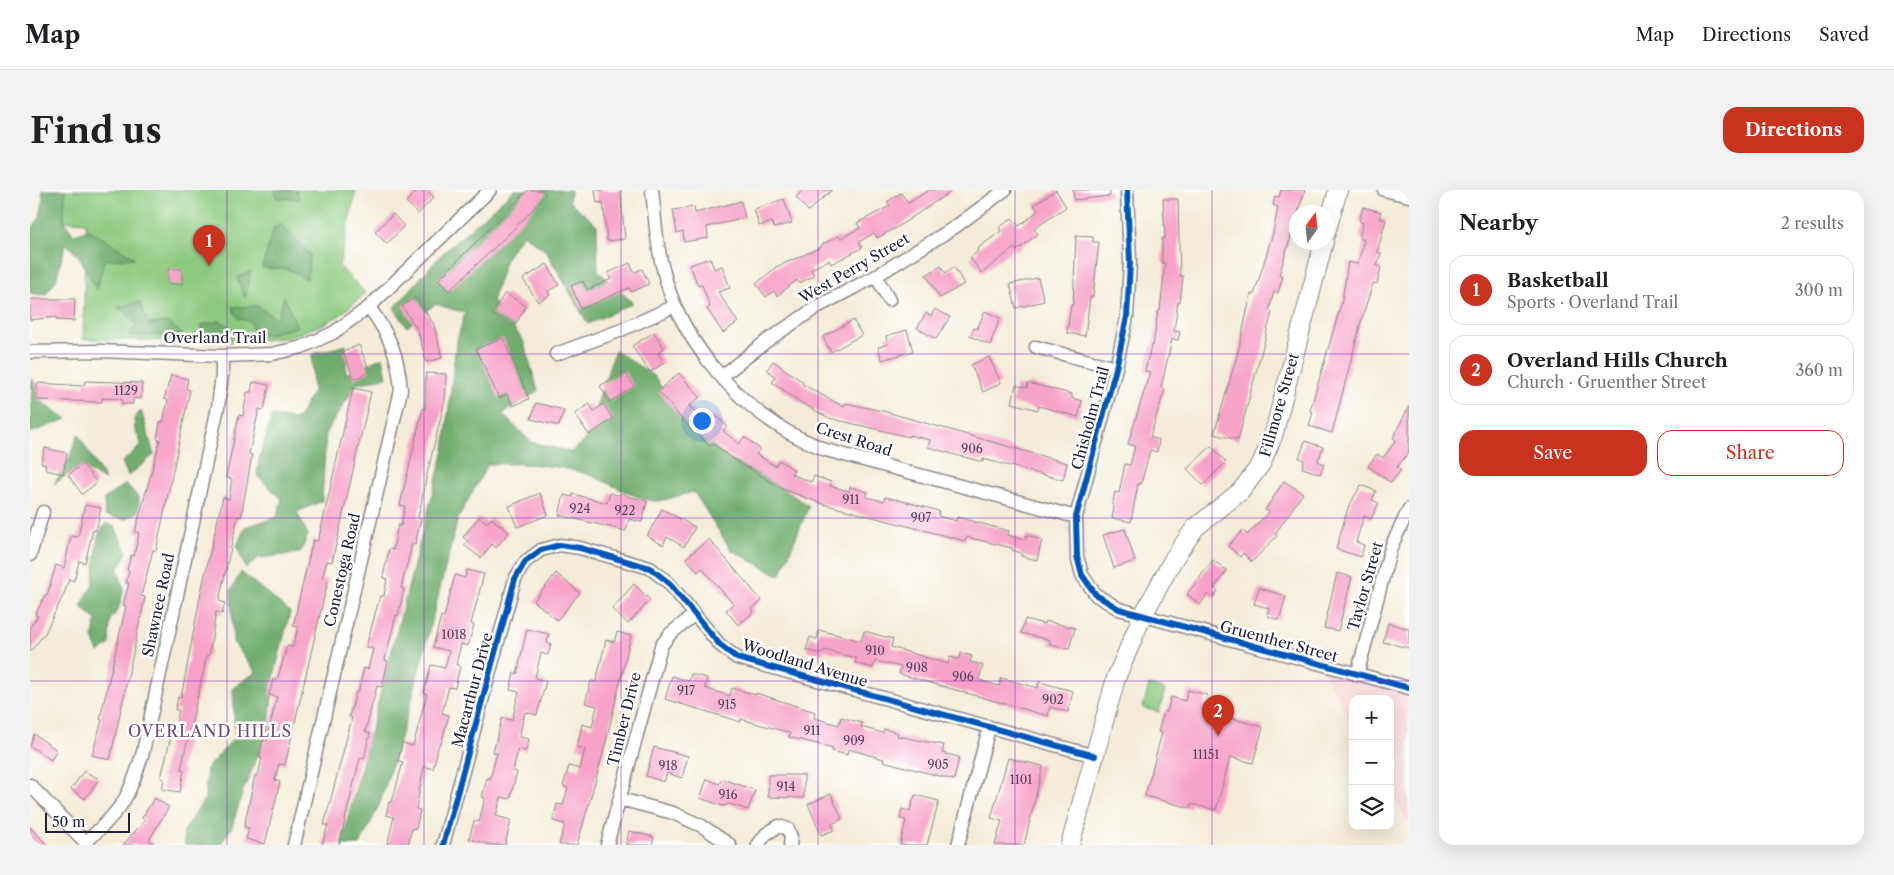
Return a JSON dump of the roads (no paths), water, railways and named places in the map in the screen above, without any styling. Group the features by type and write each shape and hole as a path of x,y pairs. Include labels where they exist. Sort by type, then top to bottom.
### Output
{"street":[{"name":"Overland Trail","path":"30,352 101,351 222,356 272,354 302,347 333,332 369,307 490,190"},
{"name":"Crest Road","path":"652,190 663,270 675,306 705,357 758,411 788,432 826,450 1076,518"},
{"name":"West Perry Street","path":"722,376 768,340 817,307 876,276 954,227 1004,190"},
{"name":"Chisholm Trail","path":"1127,190 1130,263 1127,317 1116,368 1076,518 1077,556 1082,575 1096,595 1118,609 1142,617"},
{"path":"1334,205 1338,190"},
{"path":"1384,190 1409,196"},
{"name":"Fillmore Street","path":"1070,845 1116,678 1142,617 1174,558 1195,528 1241,491 1262,464 1273,436 1322,250"},
{"path":"876,276 889,300"},
{"path":"556,354 619,331 675,306"},
{"name":"Conestoga Road","path":"294,845 401,390 399,365 392,343 369,307"},
{"path":"1036,347 1116,368"},
{"name":"Shawnee Road","path":"87,844 118,812 133,787 143,752 218,407 222,356"},
{"name":"Taylor Street","path":"1357,675 1392,548 1408,511"},
{"path":"30,555 43,512"},
{"name":"Woodland Avenue","path":"541,550 560,545 580,548 650,568 668,582 720,645 737,658 1095,756"},
{"name":"Macarthur Drive","path":"443,845 515,579 526,562 541,550"},
{"name":"Timber Drive","path":"607,845 653,668 661,646 670,634 694,614"},
{"name":"Gruenther Street","path":"1142,617 1409,688"},
{"path":"958,845 989,728"},
{"path":"30,786 87,844"},
{"path":"620,799 673,813 702,826 730,845"},
{"path":"758,845 766,834 779,826 788,829 791,838 790,845"}],"place":[{"name":"Basketball","path":"209,266"},
{"name":"Overland Hills Church","path":"1218,736"}],"district":[{"name":"OVERLAND HILLS","path":"210,731"}]}
